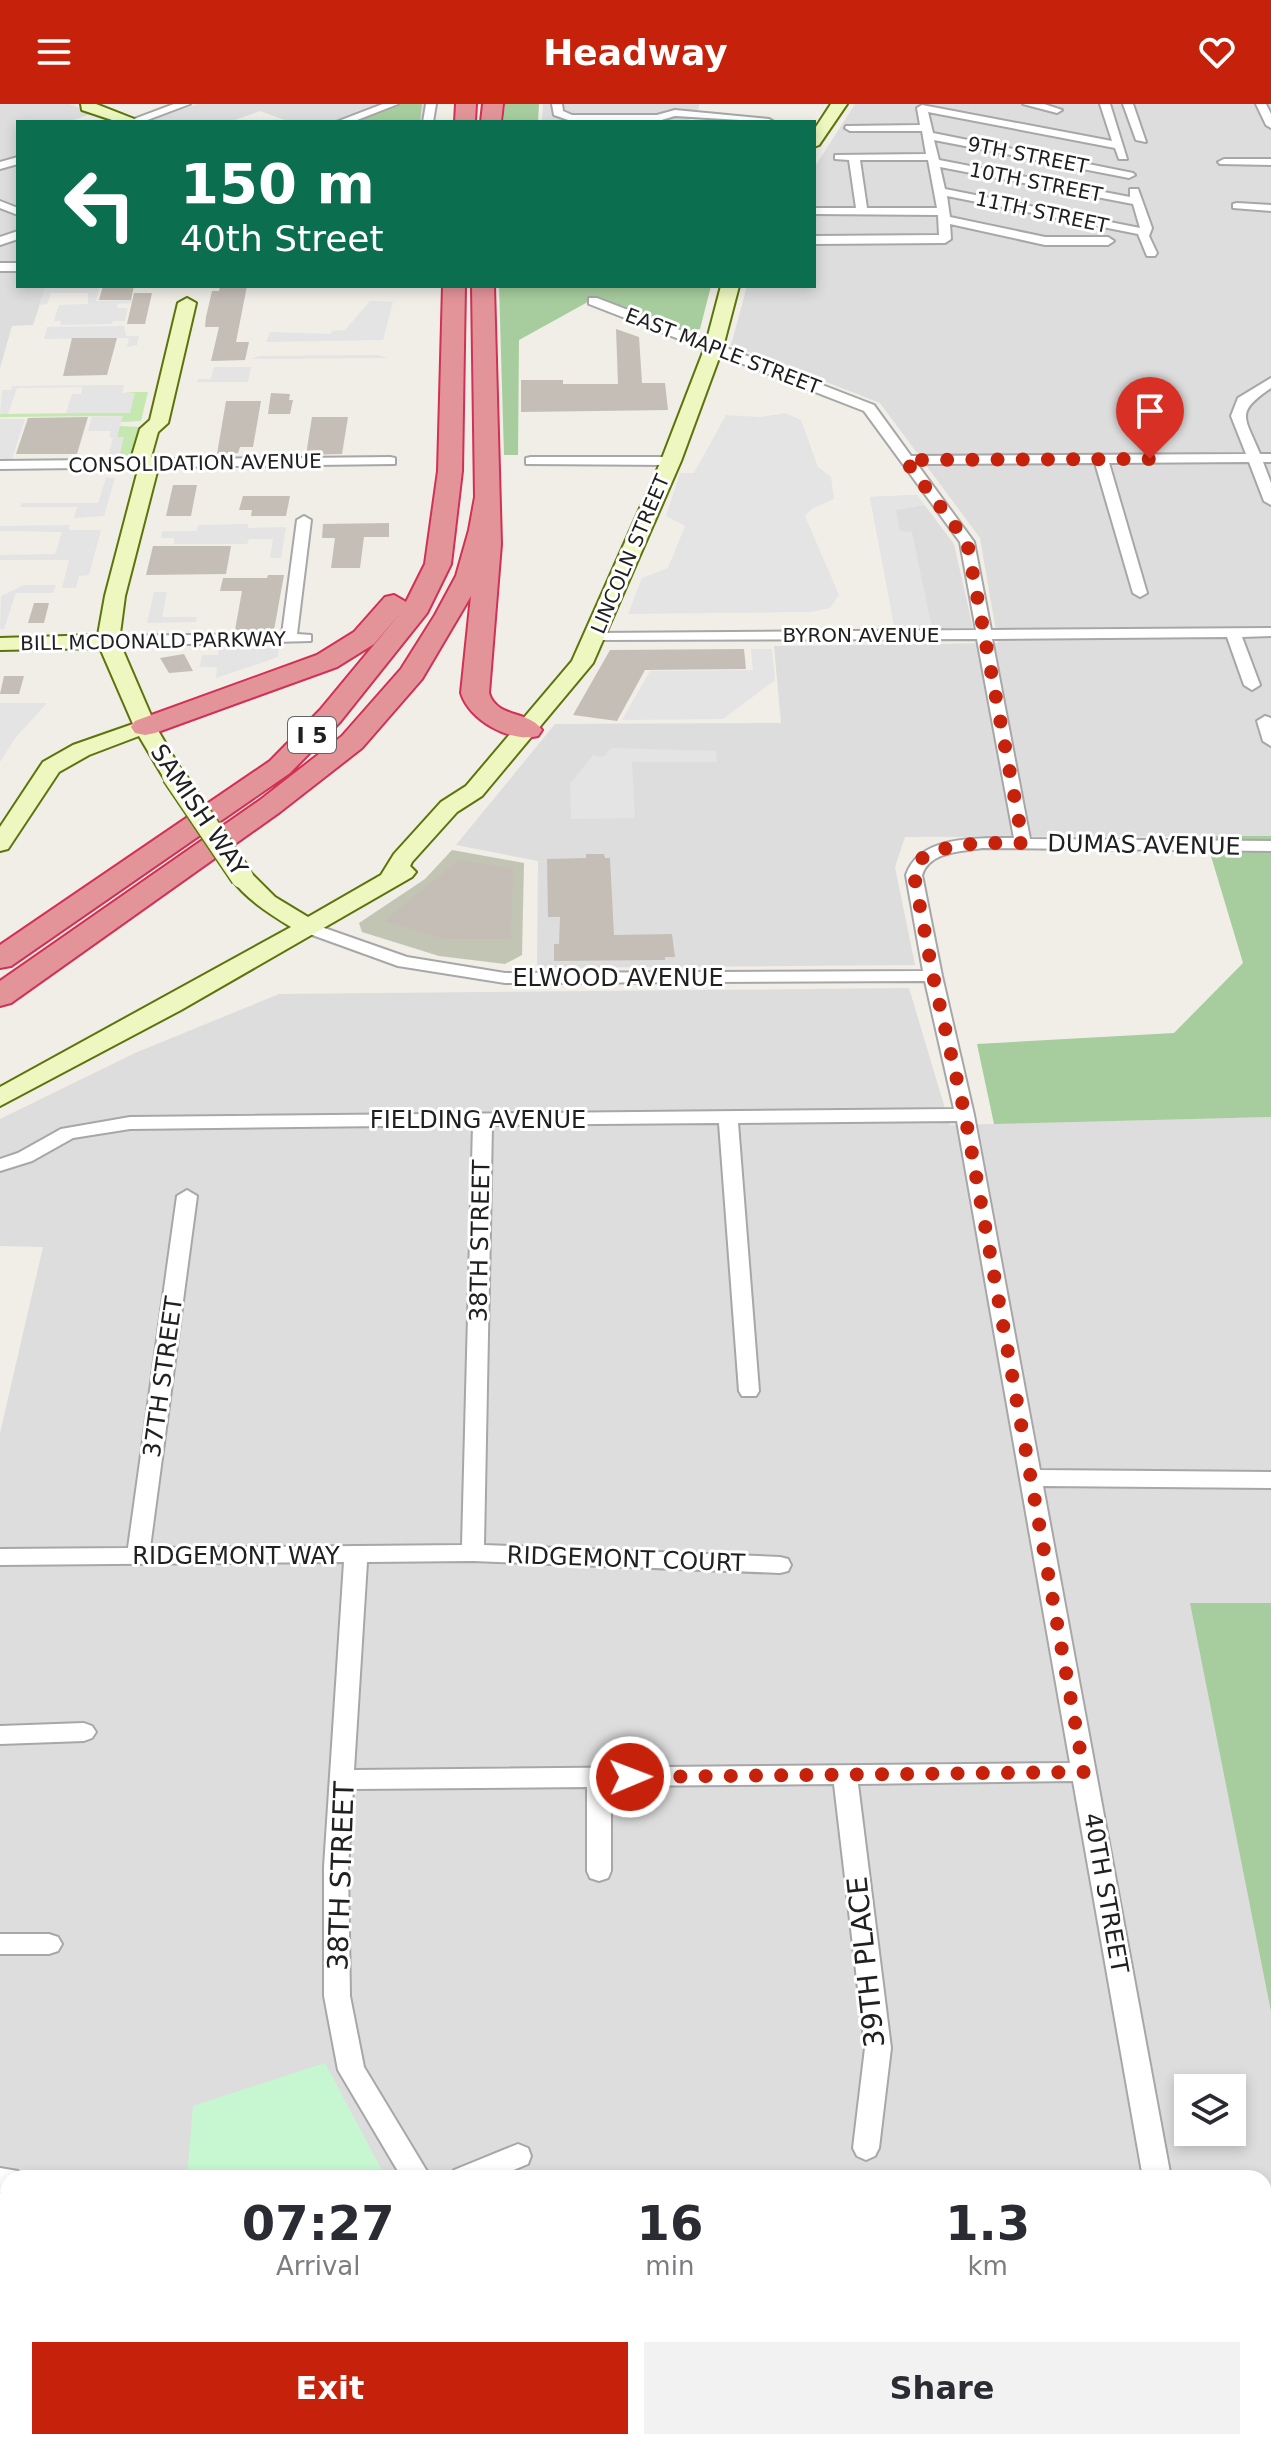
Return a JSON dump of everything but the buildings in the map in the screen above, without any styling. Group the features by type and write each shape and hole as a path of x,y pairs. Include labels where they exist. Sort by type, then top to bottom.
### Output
{"highway":[{"name":"I 5","path":"0,959 280,767 330,716 414,613 438,564 450,471 454,288"},
{"name":"I 5","path":"0,996 270,806 352,742 412,673 469,576 482,530 485,500 483,288"},
{"path":"145,727 306,671 364,638 418,569 434,529 450,471"},
{"path":"485,500 488,544 486,592 475,693 479,706 489,715 528,730"}],"main road":[{"path":"819,127 839,104"},
{"path":"92,106 127,120"},
{"name":"LINCOLN STREET","path":"310,928 420,862 446,839 470,811 474,791 582,663 671,461 714,347 729,288"},
{"path":"108,641 115,596 149,464 159,459 166,433 167,428 159,423 190,293"},
{"name":"BILL MCDONALD PARKWAY","path":"0,644 108,641"},
{"name":"SAMISH WAY","path":"108,641 145,727 173,775 242,877 267,902 310,928"},
{"path":"0,844 51,767 81,750 145,727"},
{"path":"0,1098 310,928"}],"street":[{"path":"138,120 185,104"},
{"path":"347,120 393,104"},
{"path":"557,104 558,113 571,118 658,118 674,108 755,120"},
{"path":"1028,104 1057,110"},
{"path":"1105,104 1138,202 1151,253"},
{"path":"1128,104 1142,140"},
{"path":"1261,104 1271,125"},
{"path":"816,240 945,239 940,191 922,108 1011,120 1119,146"},
{"path":"1011,120 1045,241"},
{"name":"9TH STREET","path":"850,128 927,132 1129,175"},
{"name":"10TH STREET","path":"839,157 934,160 1138,202"},
{"path":"854,157 862,211"},
{"path":"1224,162 1271,162"},
{"name":"11TH STREET","path":"940,191 1144,232"},
{"path":"1237,206 1271,208"},
{"path":"816,211 944,216 1045,241 1108,241"},
{"name":"EAST MAPLE STREET","path":"593,301 869,408 905,460"},
{"path":"1271,382 1250,394 1239,408 1238,416 1271,501"},
{"path":"905,460 1271,458"},
{"path":"1101,459 1140,593"},
{"path":"905,460 967,542 1023,843"},
{"name":"CONSOLIDATION AVENUE","path":"0,465 390,461"},
{"path":"531,461 671,461"},
{"path":"289,639 304,520"},
{"name":"BYRON AVENUE","path":"594,637 1271,632"},
{"path":"1233,633 1252,685"},
{"name":"BILL MCDONALD PARKWAY","path":"108,641 306,638"},
{"path":"1265,721 1271,741"},
{"name":"DUMAS AVENUE","path":"923,857 963,844 1271,846"},
{"name":"40TH STREET","path":"923,857 914,875 933,976 965,1115 1156,2170"},
{"name":"ELWOOD AVENUE","path":"310,928 404,962 493,978 933,976"},
{"name":"FIELDING AVENUE","path":"0,1165 25,1157 68,1133 104,1125 200,1120 965,1115"},
{"path":"728,1118 749,1391"},
{"name":"38TH STREET","path":"473,1553 483,1120"},
{"name":"37TH STREET","path":"138,1557 187,1196"},
{"path":"1031,1478 1271,1480"},
{"name":"RIDGEMONT WAY","path":"1,1563 138,1557 473,1553"},
{"name":"RIDGEMONT COURT","path":"473,1553 780,1565"},
{"name":"38TH STREET","path":"356,1555 336,1867 340,2011 351,2070 412,2170"},
{"path":"0,1735 84,1732"},
{"path":"343,1780 1084,1772"},
{"name":"39TH PLACE","path":"845,1775 878,2048 866,2148"},
{"path":"599,1778 599,1871"},
{"path":"0,1944 49,1944"},
{"path":"484,2170 518,2156"}],"shaded area":[{"path":"0,104 69,104 94,113 73,120 16,120 16,288 45,288 33,325 12,326 0,368"},
{"path":"198,104 424,104 421,120 285,120 260,111 235,120 150,120"},
{"path":"543,104 699,104 689,120 542,120"},
{"path":"855,104 1271,104 1271,836 905,837 895,867 915,965 537,968 538,861 456,845 555,724 781,723 774,646 998,643 980,538 880,403 731,345 746,288 816,288 816,165"},
{"path":"45,288 99,288 96,301 135,300 135,303 118,304 117,308 128,308 125,321 113,321 112,324 60,325 61,321 54,321 59,305 88,304 88,293 51,293 47,304 39,305"},
{"path":"370,301 393,302 383,340 266,342 270,332 331,334 332,331 345,330"},
{"path":"124,326 126,336 139,336 137,345 127,347 129,338 44,339 47,327"},
{"path":"378,355 387,358 251,359 259,356"},
{"path":"214,367 251,367 248,382 197,382 198,379 211,379"},
{"path":"124,385 122,393 135,393 130,413 66,413 72,394 81,394 82,387 17,388 8,414 0,414 2,390 11,390 12,386"},
{"path":"785,413 801,420 818,467 831,477 834,499 813,508 805,516 839,595 830,608 810,612 628,614 642,578 668,568 685,526 666,516 680,473 694,473 726,415 760,417"},
{"path":"123,416 117,437 124,437 119,457 108,457 113,438 109,437 111,431 88,431 92,417"},
{"path":"0,419 25,419 12,459 0,459"},
{"path":"106,478 115,478 104,516 74,518 77,507 20,507 22,503 98,503"},
{"path":"917,495 954,544 973,628 895,629 870,497"},
{"path":"917,495 925,505 896,510 900,531 912,532 932,628 895,629 870,497"},
{"path":"248,524 248,528 286,527 281,558 270,558 273,539 249,539 247,544 174,544 174,538 161,538 162,531 197,531 198,525"},
{"path":"69,525 69,530 101,530 89,575 79,576 76,588 62,588 69,560 0,560 0,555 55,554 62,532 0,531 0,526"},
{"path":"24,585 56,585 53,593 16,593 4,629 0,629 1,596"},
{"path":"154,592 167,592 162,617 197,617 196,622 147,623"},
{"path":"279,648 278,657 216,678 217,667 200,667 202,655 218,655 219,649"},
{"path":"751,649 772,649 775,680 723,719 622,720 650,671 753,670"},
{"path":"0,703 47,703 16,737 0,762"},
{"path":"611,748 716,751 717,762 632,762 635,818 571,819 570,784 593,755 604,757"},
{"path":"452,850 524,863 522,955 505,964 439,956 362,932 359,923 425,879"},
{"path":"909,988 950,1125 1271,1117 1271,1603 1191,1604 1271,2012 1271,2170 0,2170 0,1433 43,1247 0,1246 0,1119 135,1053 279,994"}],"green space":[{"path":"401,104 422,104 420,120 353,120"},
{"path":"505,104 539,104 538,120 503,120"},
{"path":"499,288 710,288 700,329 684,332 595,298 519,340 518,455 504,455"},
{"path":"124,392 148,392 141,421 121,422 122,416 0,417 0,414 84,413 134,393"},
{"path":"120,426 140,427 131,459 78,461 119,457 123,437 117,437"},
{"path":"1205,836 1271,836 1271,1117 994,1124 977,1044 1174,1033 1243,963"},
{"path":"1190,1603 1271,1603 1271,2012"},
{"path":"325,2063 382,2170 188,2170 193,2106"}],"route":[{"path":"630,1777 1084,1772 965,1115 933,976 914,875 923,857 944,848 963,844 1023,843 967,542 905,460 1150,459"}]}
